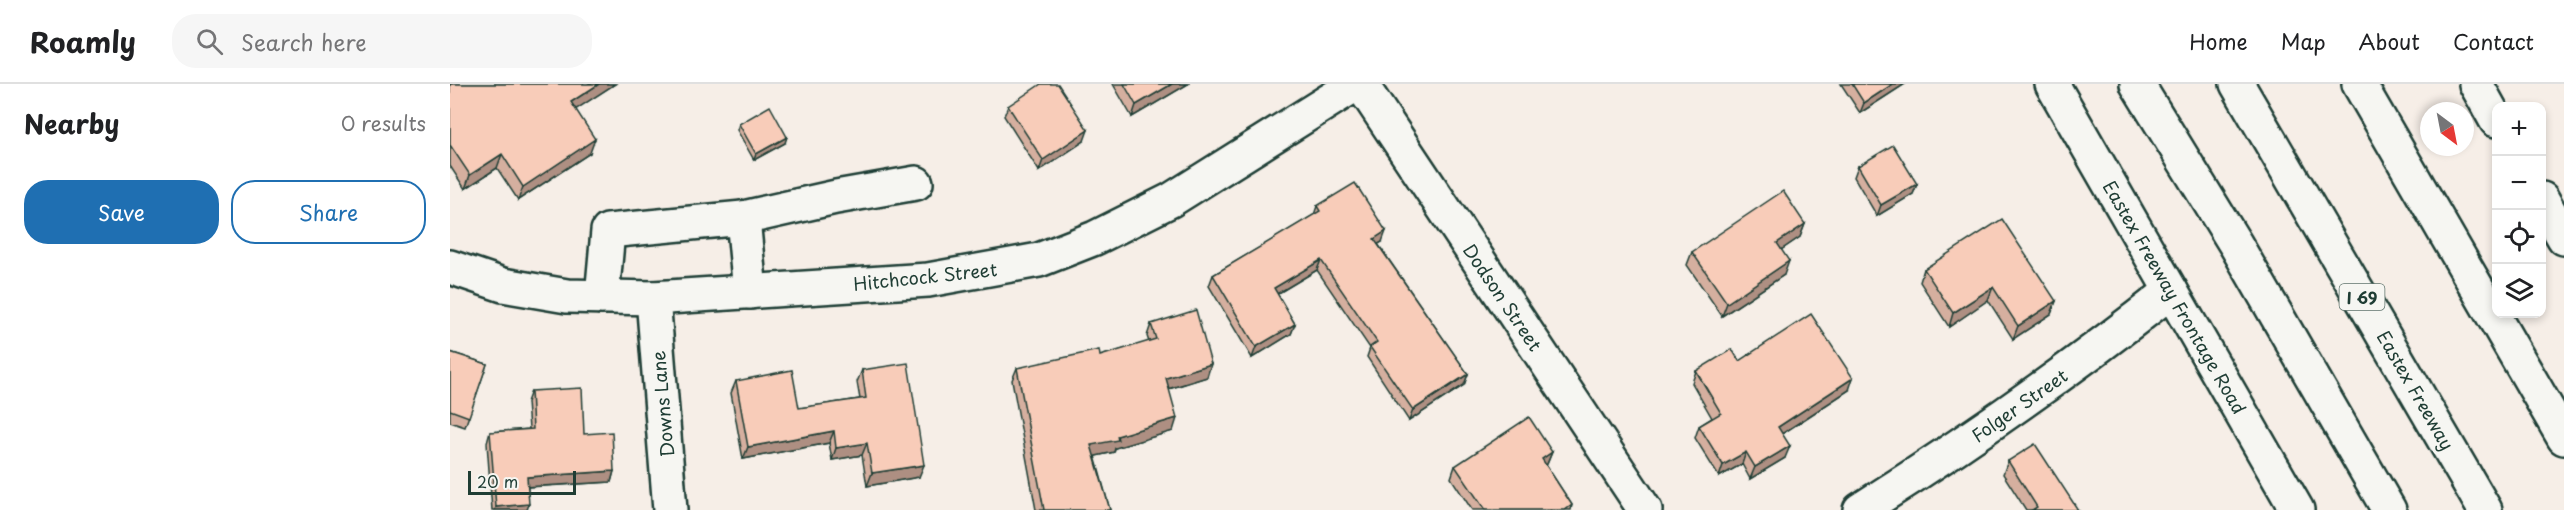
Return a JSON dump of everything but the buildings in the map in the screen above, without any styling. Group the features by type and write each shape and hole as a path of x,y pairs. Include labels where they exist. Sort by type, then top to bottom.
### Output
{"main road":[{"name":"Hitchcock Street","path":"450,267 503,285 567,296 653,298 928,280 1039,260 1095,238 1171,200 1356,84"},
{"name":"Dodson Street","path":"1361,84 1645,510"},
{"name":"Eastex Freeway Frontage Road","path":"2052,84 2297,510"},
{"path":"2137,84 2236,244 2389,510"},
{"name":"Eastex Freeway","path":"2237,84 2485,510"},
{"path":"2359,84 2564,438"},
{"path":"2476,84 2492,113"},
{"path":"602,297 608,231 743,218 836,196 916,183"},
{"path":"2546,207 2564,238"},
{"path":"743,218 750,292"},
{"name":"Folger Street","path":"1860,510 1974,437 2084,359 2171,291"},
{"name":"Downs Lane","path":"653,298 670,510"}]}
